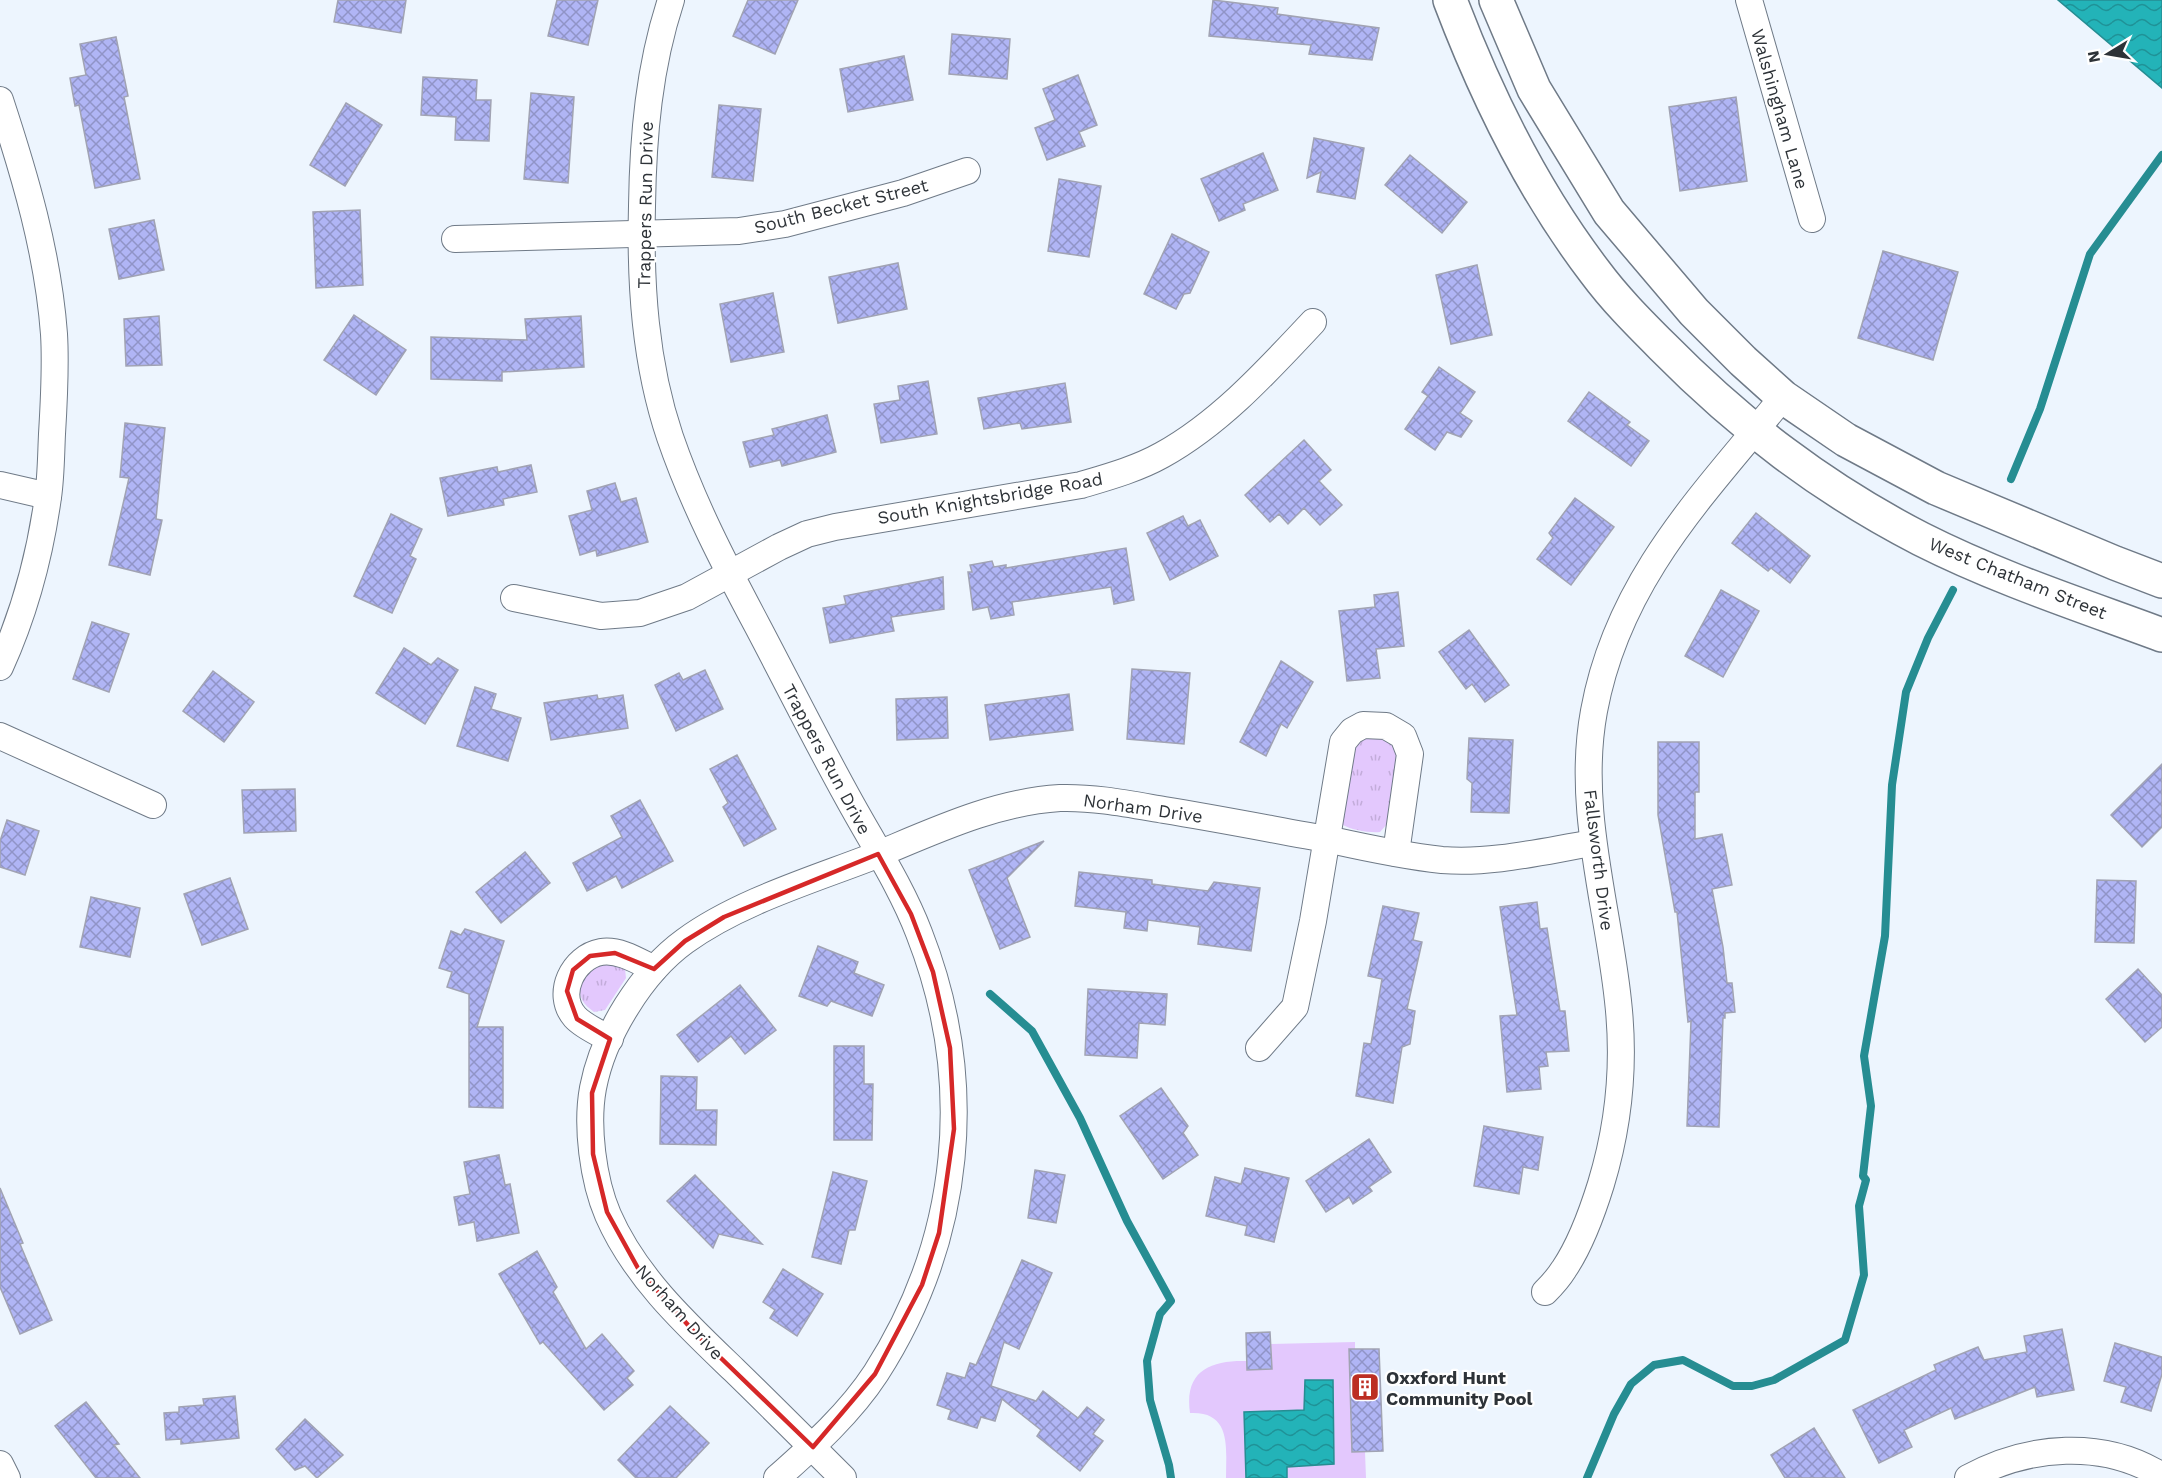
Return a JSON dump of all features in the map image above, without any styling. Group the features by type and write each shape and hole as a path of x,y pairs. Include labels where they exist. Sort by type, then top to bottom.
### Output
{"street":[{"name":"Trappers Run Drive","path":"671,0 650,84 643,160 642,293 659,397 672,442 700,515 918,929 943,1010 954,1087 954,1129 949,1180 941,1226 922,1285 875,1374 849,1408 813,1447 777,1478"},
{"name":"West Chatham Street","path":"1450,0 1470,54 1511,137 1556,216 1594,272 1625,309 1678,363 1754,432 1858,504 1921,538 2007,578 2162,635"},
{"path":"1496,0 1534,89 1609,212 1694,312 1783,397 1846,440 1936,488 2162,581"},
{"name":"Walshingham Lane","path":"1749,0 1812,219"},
{"path":"0,100 25,176 36,222 54,334 55,390 48,496 28,589 0,667"},
{"name":"South Becket Street","path":"455,239 739,231 785,224 903,193 967,171"},
{"name":"South Knightsbridge Road","path":"514,598 601,616 621,616 656,609 687,597 807,534 835,526 1081,485 1108,477 1142,464 1184,442 1205,426 1276,361 1313,322"},
{"name":"Fallsworth Drive","path":"1545,1292 1564,1270 1591,1215 1605,1170 1618,1105 1621,1073 1618,1000 1593,843 1589,789 1594,712 1604,672 1632,597 1648,568 1701,496 1783,397"},
{"path":"0,485 48,496"},
{"path":"1259,1048 1294,1007 1313,921 1343,742 1352,731 1363,725 1386,726 1403,736 1410,754 1396,854"},
{"path":"0,736 153,805"},
{"name":"Norham Drive","path":"843,1478 672,1309 639,1270 607,1212 597,1180 591,1133 592,1093 610,1039 630,1000 654,969 685,941 724,917 985,812 1058,798 1091,798 1396,854 1444,860 1474,861 1505,858 1593,843"},
{"path":"610,1039 577,1019 571,1011 567,1001 567,991 573,970 581,961 602,952 625,955 654,969"},
{"path":"1968,1478 2010,1459 2065,1450 2117,1455 2162,1476"},
{"path":"0,1464 7,1478"}],"highlighted area":[{"path":"878,854 911,914 933,972 950,1048 954,1129 939,1233 922,1285 875,1374 813,1447 696,1334 639,1270 607,1212 593,1154 592,1093 610,1039 577,1019 567,991 573,970 590,956 615,953 654,969 685,941 724,917"}],"green space":[{"path":"1371,734 1392,742 1399,758 1388,823 1380,832 1360,831 1341,824 1353,745"},
{"path":"618,962 625,969 626,978 605,1010 594,1012 583,1001 579,986 594,964"},
{"path":"1355,1342 1355,1349 1349,1350 1352,1452 1365,1452 1366,1478 1226,1478 1226,1444 1220,1425 1213,1418 1204,1414 1190,1413 1191,1387 1202,1371 1211,1366 1234,1361 1247,1361 1247,1370 1272,1369 1271,1344"}],"water":[{"path":"2058,0 2162,0 2162,88"},
{"path":"1305,1380 1333,1380 1334,1464 1287,1467 1287,1478 1246,1478 1244,1412 1304,1410"}],"building":[{"path":"338,0 406,0 401,33 334,22"},
{"path":"557,0 598,0 588,45 548,36"},
{"path":"748,0 798,0 775,54 733,36"},
{"path":"1213,0 1278,8 1277,14 1379,28 1372,60 1309,54 1311,45 1209,36"},
{"path":"952,34 1010,39 1007,79 949,74"},
{"path":"116,37 128,96 124,97 140,179 95,188 79,105 75,106 70,78 86,75 80,44"},
{"path":"904,56 913,100 848,112 840,69"},
{"path":"1078,75 1097,125 1079,132 1085,146 1047,160 1035,128 1055,120 1043,89"},
{"path":"423,77 477,80 476,100 491,100 489,141 455,140 456,117 421,115"},
{"path":"531,93 574,97 568,183 524,179"},
{"path":"1736,97 1747,181 1680,191 1669,107"},
{"path":"346,103 382,125 345,186 310,165"},
{"path":"719,105 761,109 753,181 712,177"},
{"path":"1314,138 1364,148 1355,199 1317,192 1321,172 1307,178"},
{"path":"1263,153 1278,190 1243,204 1245,210 1219,221 1201,179"},
{"path":"1410,155 1467,202 1442,233 1385,185"},
{"path":"1059,179 1101,186 1089,257 1048,251"},
{"path":"360,210 363,285 316,288 313,212"},
{"path":"154,220 164,270 119,279 109,229"},
{"path":"1172,234 1209,252 1190,293 1184,294 1176,309 1144,294"},
{"path":"1883,251 1958,272 1933,360 1858,338"},
{"path":"898,263 907,309 838,323 829,277"},
{"path":"1477,265 1492,335 1451,344 1436,275"},
{"path":"773,293 784,352 731,362 720,304"},
{"path":"354,315 406,350 376,395 324,360"},
{"path":"159,316 162,365 126,366 124,319"},
{"path":"581,316 584,367 502,372 502,381 431,379 431,337 527,340 525,319"},
{"path":"1439,367 1475,392 1460,413 1472,421 1461,437 1447,432 1435,450 1405,429 1428,396 1422,392"},
{"path":"928,381 937,434 881,443 874,404 900,400 898,386"},
{"path":"1065,383 1071,422 1022,429 1020,423 984,429 978,398"},
{"path":"1589,392 1630,422 1627,425 1649,441 1631,466 1568,421"},
{"path":"827,415 836,452 782,466 780,460 750,467 743,442 774,435 772,429"},
{"path":"125,423 165,428 156,519 162,520 150,575 109,565 129,478 120,477"},
{"path":"1304,440 1331,470 1319,481 1342,505 1320,525 1304,508 1288,524 1279,514 1270,522 1245,495"},
{"path":"531,465 537,492 503,499 504,505 448,516 440,478 497,467 498,472"},
{"path":"615,483 621,502 636,498 648,542 597,556 596,550 580,555 569,516 592,510 587,491"},
{"path":"1575,498 1614,527 1571,585 1537,559 1553,538 1549,533"},
{"path":"1756,513 1810,556 1790,583 1771,568 1768,571 1732,543"},
{"path":"391,514 422,529 410,556 416,559 392,613 354,596"},
{"path":"1183,516 1188,526 1200,520 1218,556 1170,580 1147,533"},
{"path":"1126,548 1134,600 1114,604 1111,587 1012,602 1014,615 991,619 988,607 973,610 968,572 972,572 970,565 992,561 994,567 1006,565 1006,568"},
{"path":"943,577 944,609 891,617 894,631 830,643 823,608 846,604 844,596"},
{"path":"1721,590 1759,611 1723,677 1685,656"},
{"path":"1398,592 1404,646 1376,649 1380,678 1347,681 1339,611 1375,607 1374,595"},
{"path":"92,622 129,634 109,692 73,679"},
{"path":"1469,630 1509,685 1485,702 1472,684 1466,689 1439,652"},
{"path":"404,648 431,665 438,658 458,670 425,724 376,693"},
{"path":"1281,661 1313,682 1287,728 1281,724 1266,756 1240,742"},
{"path":"1132,669 1190,673 1184,744 1127,739"},
{"path":"705,670 723,709 676,731 655,685 679,673 683,680"},
{"path":"213,671 254,702 224,742 183,711"},
{"path":"475,687 496,694 491,709 521,718 508,761 457,746"},
{"path":"1069,694 1073,730 990,740 985,705"},
{"path":"597,695 598,699 623,695 628,728 551,740 544,703"},
{"path":"947,697 948,738 897,740 896,699"},
{"path":"1469,738 1513,740 1509,813 1471,812 1472,783 1467,779"},
{"path":"1658,742 1699,742 1699,792 1695,792 1695,839 1722,834 1732,885 1712,889 1727,983 1732,983 1735,1012 1725,1013 1725,1018 1723,1018 1719,1127 1687,1126 1691,1021 1688,1022 1677,912 1675,912 1658,815"},
{"path":"737,755 776,829 744,846 723,807 728,803 710,769"},
{"path":"2162,764 2162,827 2142,847 2111,815"},
{"path":"295,789 296,831 244,833 242,790"},
{"path":"640,800 673,861 622,888 616,876 587,891 573,863 622,837 611,816"},
{"path":"7,820 39,831 25,875 0,867 0,841"},
{"path":"1044,841 1007,878 1030,937 1000,949 969,870"},
{"path":"525,852 550,883 501,923 476,892"},
{"path":"1079,872 1152,880 1152,884 1208,891 1214,882 1260,888 1251,951 1198,944 1200,927 1148,920 1147,931 1124,928 1126,912 1075,906"},
{"path":"230,878 248,929 202,945 184,894"},
{"path":"2097,880 2136,881 2134,943 2095,942"},
{"path":"91,897 140,908 130,957 80,947"},
{"path":"1537,902 1540,929 1547,928 1560,1011 1565,1011 1569,1051 1546,1052 1548,1066 1539,1067 1541,1089 1507,1092 1500,1016 1517,1015 1500,907"},
{"path":"1383,906 1419,913 1413,940 1422,942 1407,1009 1415,1011 1410,1044 1402,1047 1393,1103 1356,1096 1364,1043 1371,1044 1382,979 1368,976"},
{"path":"465,929 504,941 477,1027 503,1027 503,1108 469,1107 469,994 447,987 452,972 439,968 451,931 461,935"},
{"path":"818,946 858,962 854,973 884,985 872,1016 831,1001 827,1006 799,996"},
{"path":"2138,969 2162,995 2162,1027 2145,1042 2106,999"},
{"path":"740,985 776,1030 745,1054 731,1036 698,1062 677,1035"},
{"path":"1088,989 1167,994 1165,1025 1139,1023 1137,1058 1085,1055"},
{"path":"834,1046 864,1046 864,1084 873,1084 872,1140 834,1140"},
{"path":"661,1076 697,1077 696,1110 717,1110 716,1145 660,1144"},
{"path":"1161,1088 1188,1126 1183,1133 1198,1155 1163,1179 1120,1116"},
{"path":"1484,1126 1543,1137 1538,1170 1523,1167 1519,1194 1474,1186"},
{"path":"1369,1139 1391,1172 1369,1187 1372,1191 1353,1204 1349,1197 1326,1212 1306,1181"},
{"path":"499,1155 505,1185 510,1184 519,1233 477,1241 474,1222 459,1225 454,1197 470,1194 464,1162"},
{"path":"1245,1168 1289,1178 1274,1242 1245,1235 1247,1226 1206,1216 1215,1177 1241,1184"},
{"path":"1035,1170 1065,1175 1056,1223 1028,1218"},
{"path":"833,1172 867,1181 855,1230 849,1230 841,1264 812,1257"},
{"path":"695,1175 762,1244 719,1234 713,1248 667,1201"},
{"path":"0,1188 23,1243 20,1244 52,1320 20,1334 0,1287"},
{"path":"537,1251 557,1287 553,1292 586,1349 602,1334 634,1371 627,1378 633,1385 604,1410 543,1342 540,1344 499,1274"},
{"path":"1022,1260 1052,1273 1019,1349 1004,1342 991,1386 1036,1401 1043,1391 1078,1418 1087,1407 1104,1420 1093,1434 1103,1441 1080,1471 1037,1436 1041,1430 1002,1399 995,1421 981,1417 977,1428 948,1419 951,1410 937,1405 947,1373 965,1378 970,1363 976,1365"},
{"path":"783,1269 823,1294 797,1336 770,1318 775,1310 763,1302"},
{"path":"2062,1329 2074,1390 2037,1397 2035,1387 1955,1419 1951,1408 1904,1430 1912,1447 1879,1463 1853,1410 1936,1370 1934,1365 1978,1347 1984,1360 2027,1352 2024,1336"},
{"path":"1270,1332 1272,1369 1247,1370 1246,1333"},
{"path":"2115,1343 2162,1357 2162,1374 2151,1411 2121,1402 2126,1387 2104,1381"},
{"name":"Oxxford Hunt Community Pool","path":"1349,1349 1379,1349 1383,1451 1352,1452"},
{"path":"235,1396 239,1438 181,1444 181,1439 166,1440 164,1413 179,1412 179,1407 204,1405 203,1399"},
{"path":"86,1402 119,1444 114,1445 140,1478 96,1478 55,1426"},
{"path":"670,1406 709,1443 676,1478 636,1478 618,1460"},
{"path":"305,1419 343,1455 317,1478 305,1466 295,1470 276,1449"},
{"path":"1814,1428 1845,1478 1785,1478 1771,1455"}],"waterway":[{"path":"2011,479 2040,409 2090,254 2162,155"},
{"path":"1587,1478 1614,1414 1631,1384 1654,1365 1683,1360 1733,1386 1752,1386 1774,1380 1845,1340 1864,1275 1859,1206 1866,1180 1863,1176 1871,1106 1864,1056 1885,936 1892,785 1906,692 1928,638 1953,590"},
{"path":"990,994 1032,1031 1080,1118 1127,1221 1171,1301 1160,1314 1147,1361 1150,1400 1171,1478"}],"place":[{"name":"Oxxford Hunt Community Pool","path":"1365,1387"}]}
